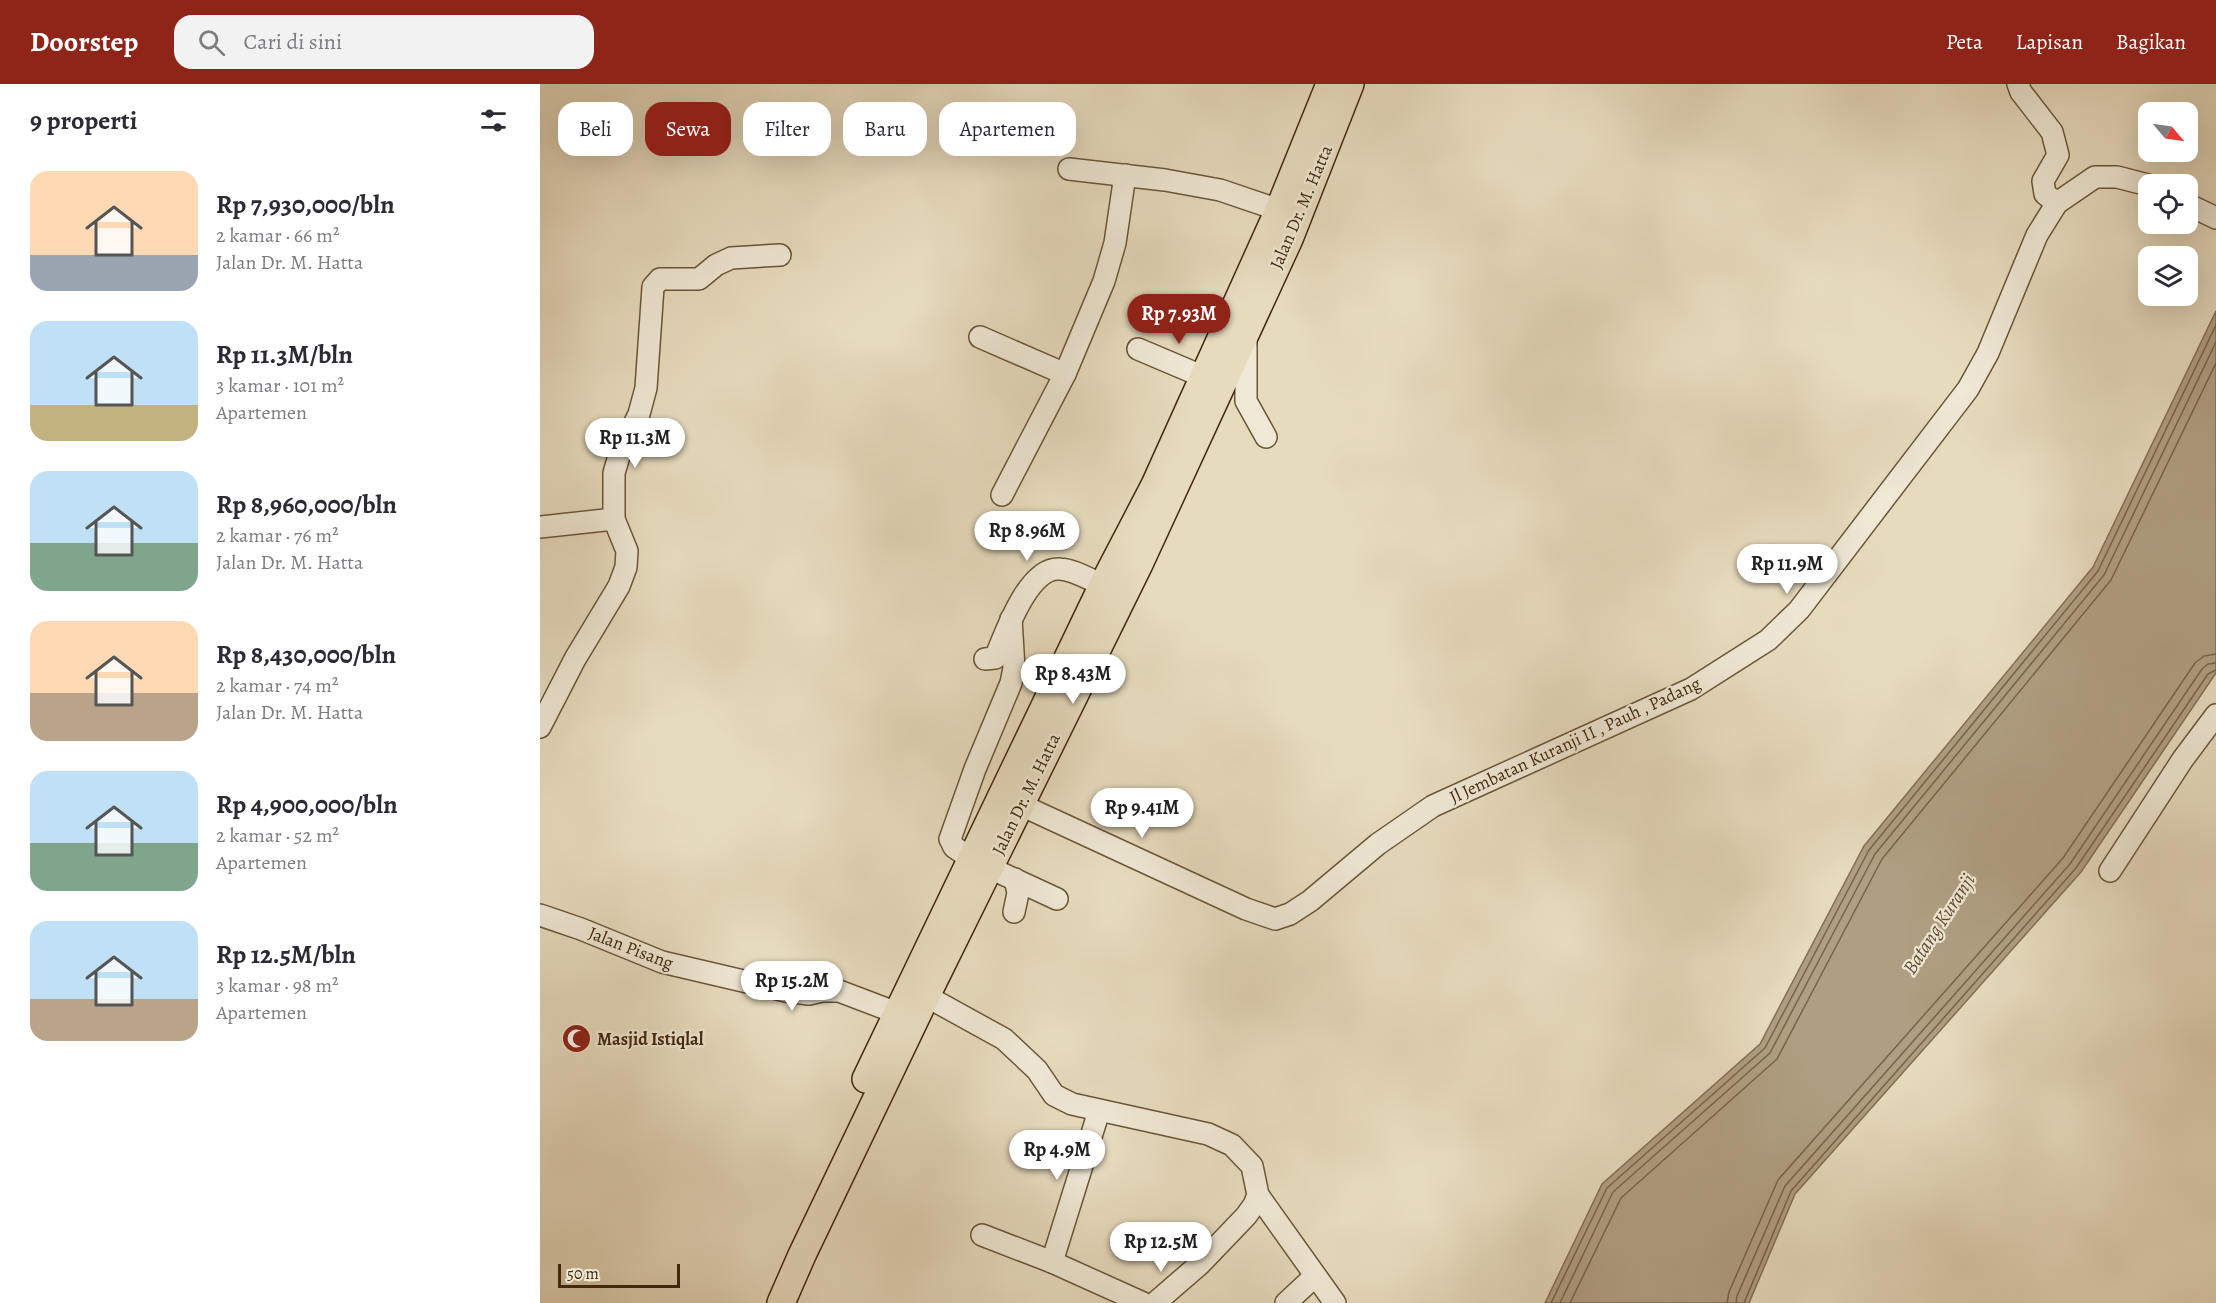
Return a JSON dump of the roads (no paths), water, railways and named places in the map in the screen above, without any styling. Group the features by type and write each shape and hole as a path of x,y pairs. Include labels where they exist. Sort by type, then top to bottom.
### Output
{"main road":[{"name":"Jalan Dr. M. Hatta","path":"781,1303 926,996 981,864 1104,585 1155,485 1280,210 1330,84"},
{"name":"Jalan Dr. M. Hatta","path":"760,1303 897,1013 981,864 1021,805 1139,564 1289,239 1350,84"}],"street":[{"path":"2018,84 2021,92 2052,132 2058,155 2043,183 2045,194 2057,203"},
{"path":"1069,169 1220,190 1280,210"},
{"path":"1002,495 1065,374 1104,281 1115,243 1125,175"},
{"name":"Jl Jembatan Kuranji II , Pauh , Padang","path":"1021,805 1246,909 1275,919 1290,914 1310,901 1378,844 1433,806 1691,689 1768,640 1799,610 1968,389 1988,353 2037,235 2057,203 2095,177 2117,177 2138,182"},
{"path":"2198,209 2216,218"},
{"path":"540,727 575,659 619,586 626,567 627,551 614,519 614,473 619,456 639,414 646,388 655,283 660,279 699,279 716,265 731,258 780,255"},
{"path":"1246,334 1246,400 1266,437"},
{"path":"980,337 1065,374"},
{"path":"1138,350 1204,377"},
{"path":"540,527 614,519"},
{"path":"985,659 995,658 1011,619 1041,575 1058,568 1069,570 1104,585"},
{"path":"1011,619 1014,668 1011,683 975,769 950,839 954,847 981,864 1057,898"},
{"path":"2110,871 2183,759 2216,715"},
{"path":"1014,912 1018,893 1015,879"},
{"name":"Jalan Pisang","path":"540,915 662,962 786,991 809,994 839,991 897,1013"},
{"path":"926,996 1004,1039 1037,1070 1054,1095 1072,1104 1099,1112 1208,1134 1232,1145 1252,1166 1258,1195 1335,1303"},
{"path":"1052,1262 1099,1112"},
{"path":"1155,1303 1200,1264 1246,1216 1258,1195"},
{"path":"982,1235 1052,1262 1143,1303"},
{"path":"1286,1303 1316,1276"}],"water":[{"name":"Batang Kuranji","path":"2216,311 2216,673 2081,872 1795,1194 1749,1303 1545,1303 1602,1184 1760,1044 1864,846 2093,567"}],"place":[{"name":"Masjid Istiqlal","path":"576,1039"}]}
